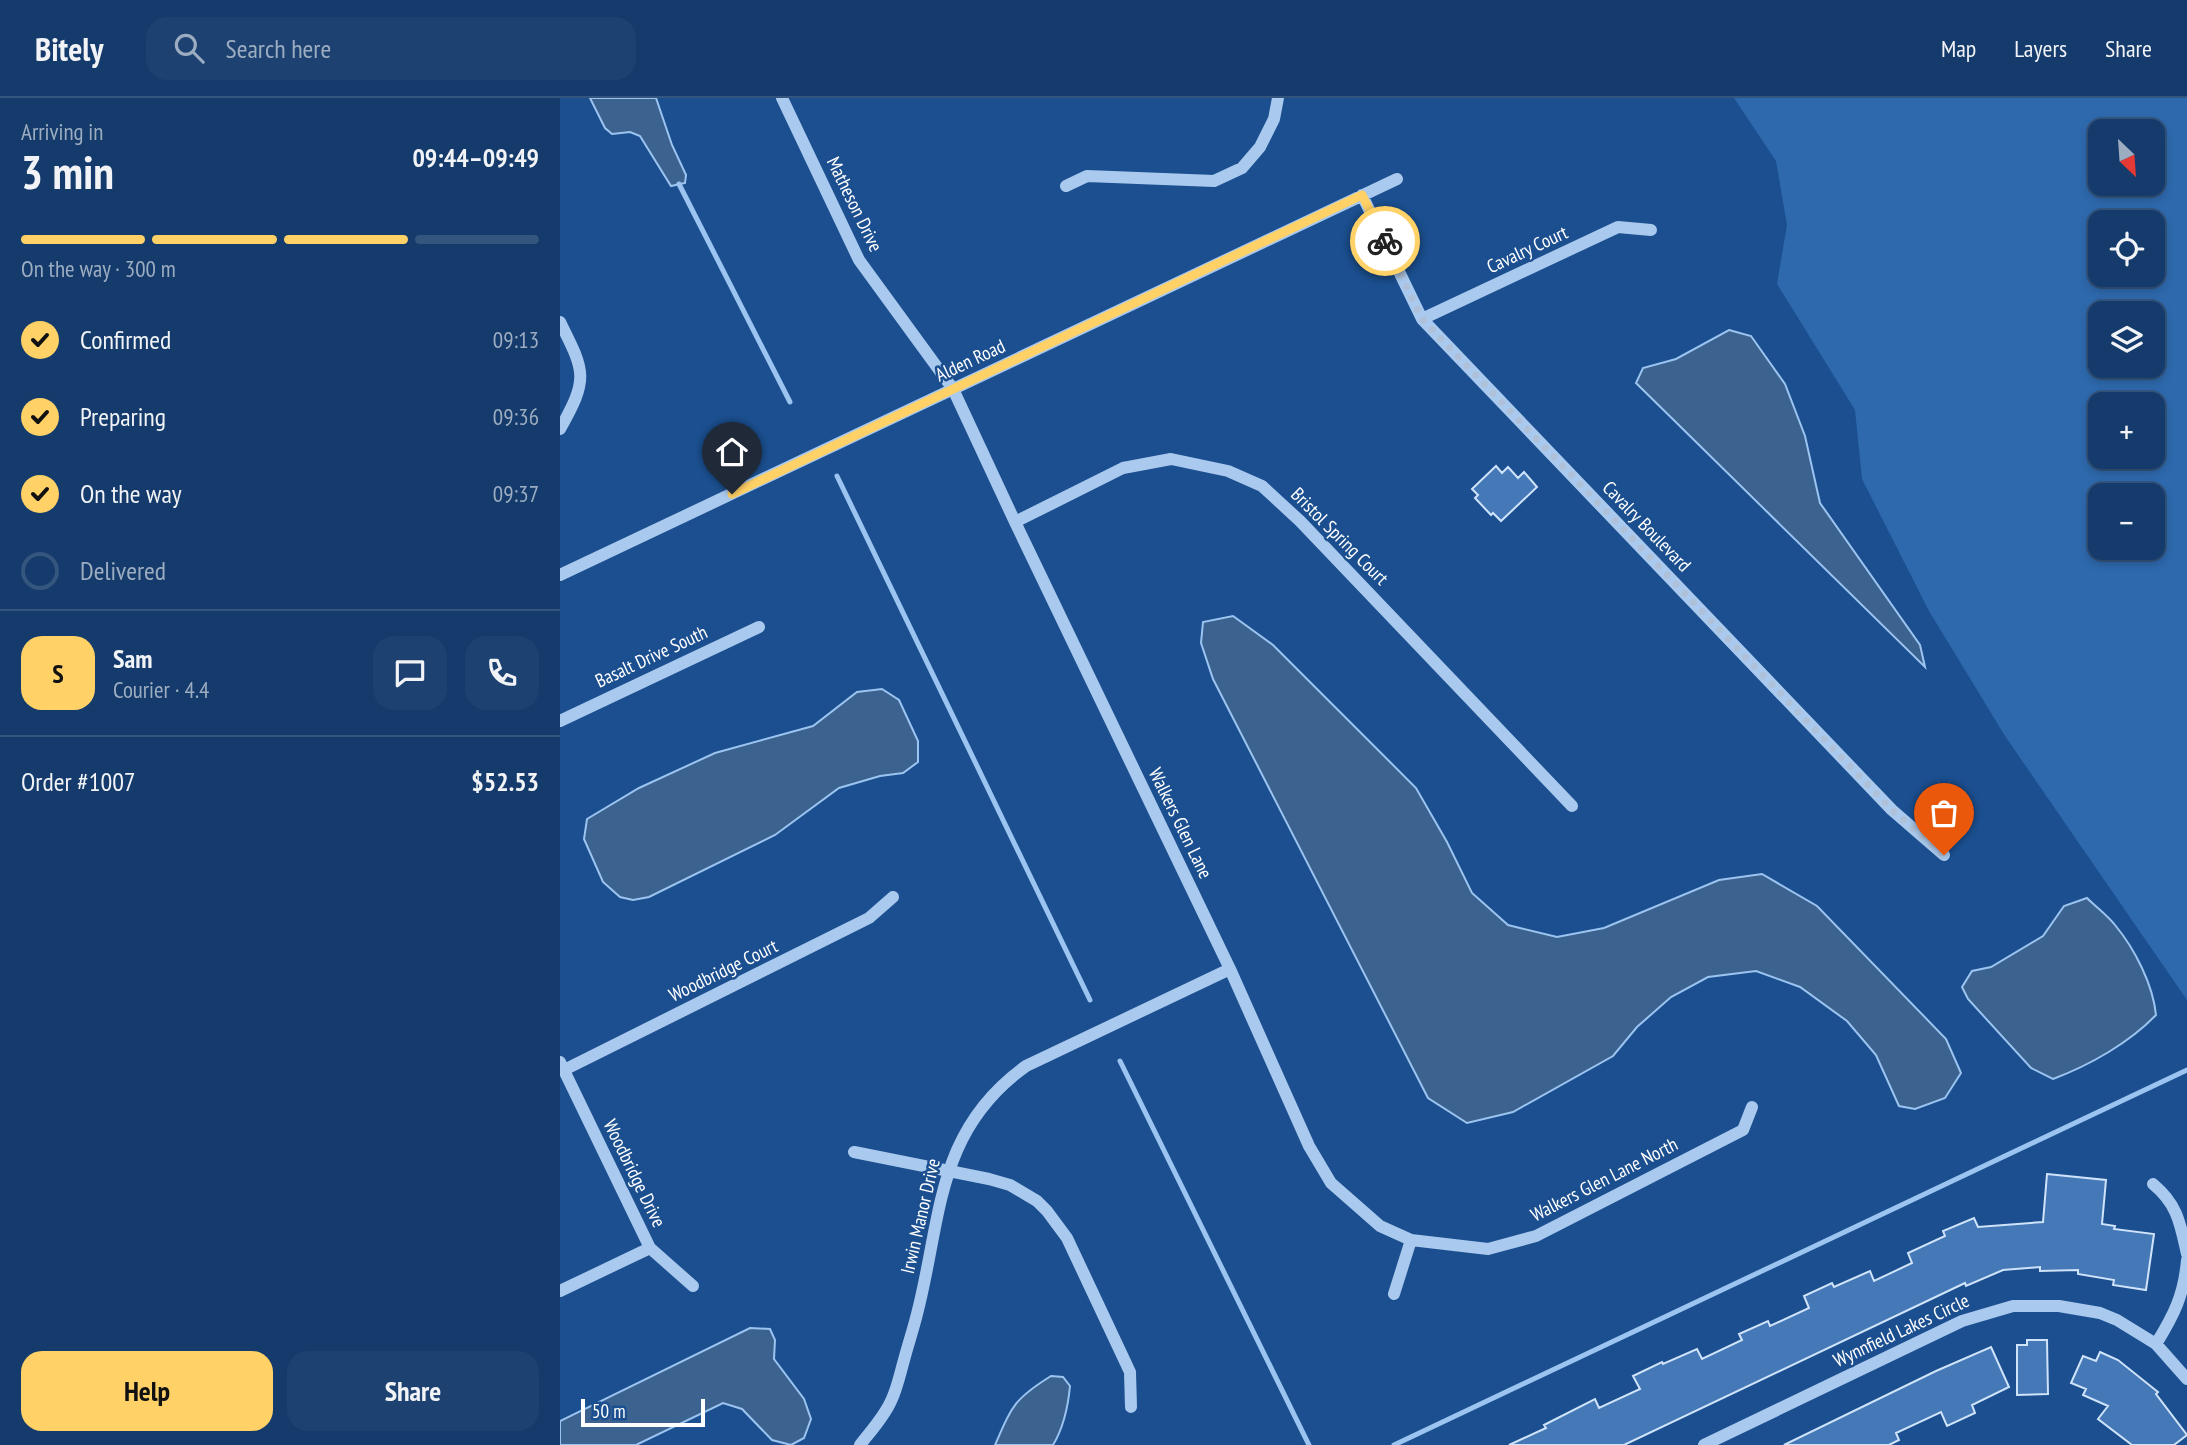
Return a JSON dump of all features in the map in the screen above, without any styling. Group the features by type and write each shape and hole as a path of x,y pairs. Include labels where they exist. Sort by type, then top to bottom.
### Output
{"street":[{"name":"Matheson Drive","path":"782,98 859,260 953,389"},
{"path":"1066,186 1087,176 1214,181 1242,168 1261,147 1274,119 1278,98"},
{"name":"Alden Road","path":"560,575 1397,179"},
{"name":"Cavalry Boulevard","path":"1362,195 1422,319 1892,810 1944,855"},
{"name":"Cavalry Court","path":"1422,319 1618,228 1651,230"},
{"path":"560,322 581,365 576,399 560,429"},
{"name":"Walkers Glen Lane","path":"953,389 1014,522 1230,969 1309,1146 1331,1183 1380,1226 1411,1240"},
{"name":"Bristol Spring Court","path":"1014,522 1124,468 1171,459 1228,471 1262,486 1300,521 1572,806"},
{"name":"Basalt Drive South","path":"560,721 759,627"},
{"name":"Woodbridge Court","path":"562,1066 869,918 893,897"},
{"name":"Irwin Manor Drive","path":"860,1445 891,1402 918,1313 947,1170 959,1143 977,1114 1002,1086 1026,1066 1230,969"},
{"name":"Woodbridge Drive","path":"562,1066 650,1248 693,1286"},
{"name":"Walkers Glen Lane North","path":"1411,1240 1489,1250 1536,1236 1743,1130 1752,1107"},
{"path":"854,1152 1010,1185 1037,1201 1067,1238 1130,1372 1131,1407"},
{"path":"2153,1184 2168,1197 2178,1214 2187,1254"},
{"path":"1394,1294 1411,1240"},
{"path":"560,1291 650,1248"},
{"path":"2156,1344 2179,1303 2185,1285 2187,1260"},
{"name":"Wynnfield Lakes Circle","path":"1704,1445 1954,1324 2003,1308 2041,1305 2090,1311 2117,1320 2156,1344 2187,1379"}],"shaded area":[{"path":"590,98 656,98 672,145 686,175 685,183 671,186 640,136 630,132 612,134 605,128"},
{"path":"1734,98 2187,98 2187,1000 2005,736 1929,611 1862,479 1855,410 1777,284 1787,225 1776,161"},
{"path":"1729,330 1751,336 1785,384 1805,436 1820,503 1920,645 1925,667 1636,383 1643,368 1676,359"},
{"path":"1233,616 1273,645 1416,788 1472,893 1508,925 1557,937 1604,928 1719,880 1762,874 1817,906 1946,1039 1961,1073 1945,1098 1915,1109 1899,1106 1876,1055 1847,1021 1800,987 1756,971 1708,977 1671,997 1637,1027 1613,1056 1513,1112 1467,1123 1428,1098 1213,679 1201,643 1203,622"},
{"path":"882,689 899,700 918,741 918,762 903,773 880,776 839,788 775,835 649,897 633,900 620,897 603,882 584,839 587,819 639,788 715,753 813,726 857,692"},
{"path":"2087,898 2112,921 2129,945 2147,980 2156,1015 2134,1035 2108,1052 2053,1079 2031,1068 1968,999 1962,987 1972,971 1991,967 2043,936 2064,906"},
{"path":"750,1328 770,1329 775,1340 774,1359 804,1399 811,1419 804,1438 791,1445 772,1440 742,1409 723,1403 636,1445 560,1445 560,1421"},
{"path":"1051,1376 1063,1377 1070,1386 1065,1417 1053,1445 995,1445 1016,1404"}],"building":[{"path":"1496,466 1502,473 1508,467 1518,478 1524,472 1537,487 1501,521 1493,513 1491,515 1475,498 1478,495 1472,489"},
{"path":"2047,1174 2106,1180 2102,1224 2115,1226 2114,1229 2154,1234 2146,1290 2113,1285 2114,1280 2078,1274 2078,1270 2040,1271 2040,1267 2003,1270 1966,1286 1965,1283 1624,1445 1509,1445 1546,1428 1544,1425 1595,1399 1599,1408 1640,1389 1633,1376 1662,1362 1663,1364 1697,1349 1702,1359 1742,1340 1739,1334 1768,1321 1770,1326 1809,1308 1804,1296 1832,1283 1834,1287 1870,1271 1874,1281 1912,1263 1908,1253 1945,1236 1943,1231 1974,1218 1978,1227 2043,1222"},
{"path":"2027,1340 2047,1340 2048,1394 2017,1395 2017,1345 2027,1345"},
{"path":"1991,1347 2009,1387 1972,1405 1975,1413 1947,1426 1941,1412 1896,1433 1899,1440 1889,1445 1784,1445 1936,1371"},
{"path":"2100,1352 2118,1360 2158,1392 2156,1394 2187,1435 2174,1445 2132,1445 2098,1419 2108,1406 2083,1395 2086,1389 2071,1383 2083,1356 2096,1361"}],"waterway":[{"path":"679,184 790,402"},
{"path":"837,476 1090,1000"},
{"path":"1120,1061 1309,1445"},
{"path":"1394,1445 2187,1070"}],"way so far":[{"path":"1385,241 1422,319 1892,810 1944,855"}],"route":[{"path":"732,494 1362,195 1385,241"}]}
